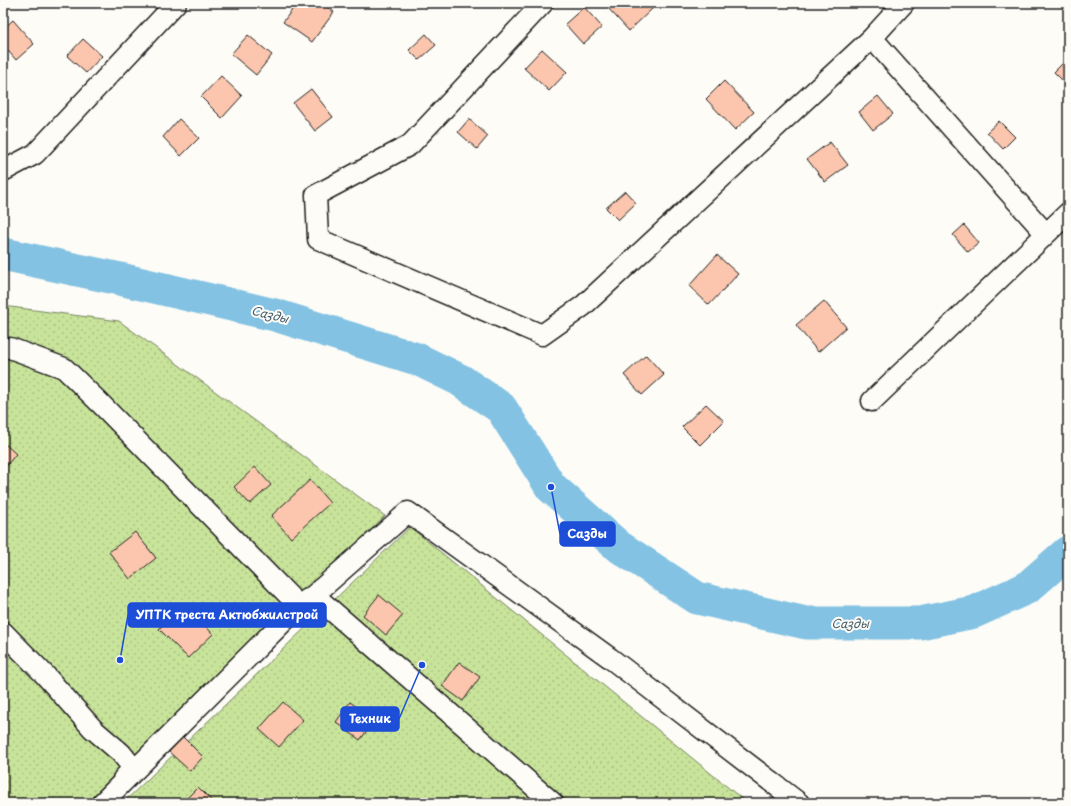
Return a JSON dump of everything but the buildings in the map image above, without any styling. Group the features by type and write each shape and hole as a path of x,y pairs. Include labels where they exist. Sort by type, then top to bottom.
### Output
{"lane":[{"path":"3,171 35,154 176,3"},
{"path":"543,3 410,145 316,195 318,239 542,335 583,306 872,38 904,3"},
{"path":"872,38 1046,234"},
{"path":"872,401 1068,213"},
{"path":"10,348 64,368 306,601 553,803"},
{"path":"102,803 306,601 408,512 610,658 799,803"},
{"path":"3,632 45,675 93,729 121,753 133,768 102,803"}],"green space":[{"path":"3,306 119,321 385,516 88,803 3,803"},
{"path":"410,527 747,803 123,803"}],"waterway":[{"name":"Сазды","path":"3,254 120,279 275,315 417,359 460,380 501,408 551,487 618,546 697,598 806,623 920,623 974,612 1027,588 1068,552"}],"place":[{"name":"Сазды","path":"551,487"},
{"name":"УПТК треста Актюбжилстрой","path":"120,660"},
{"name":"Техник","path":"422,665"}]}
